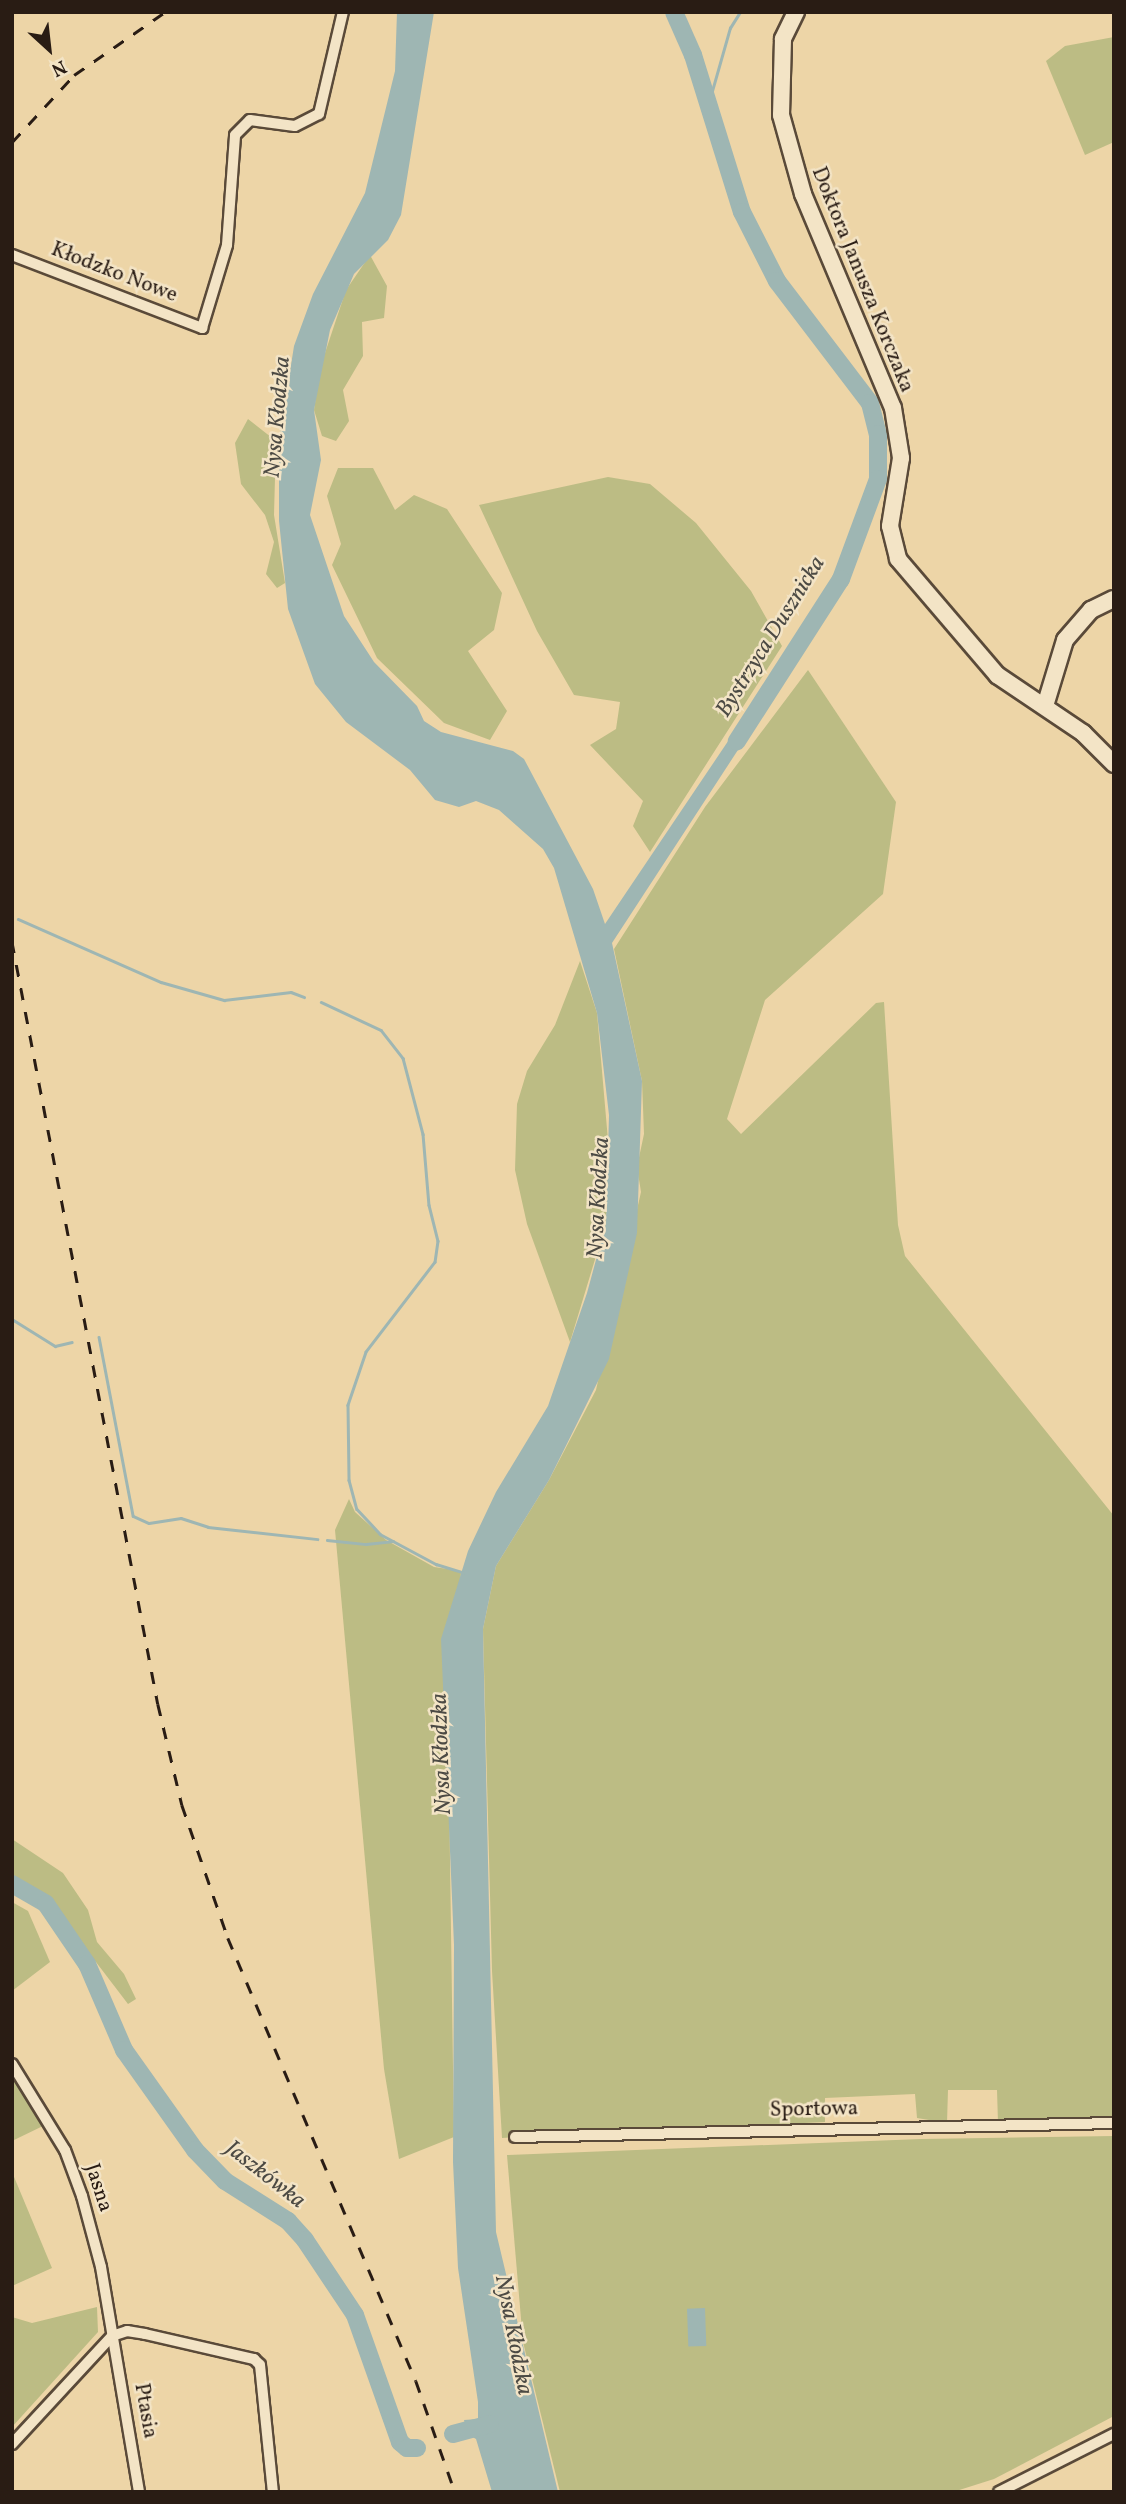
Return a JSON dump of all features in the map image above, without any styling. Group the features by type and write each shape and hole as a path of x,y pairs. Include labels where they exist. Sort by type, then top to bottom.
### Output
{"street":[{"name":"Kłodzko Nowe","path":"12,255 202,328 227,245 235,135 250,120 295,126 319,114 343,12"},
{"name":"Doktora Janusza Korczaka","path":"796,12 783,39 781,115 803,194 893,408 901,458 890,526 892,545 905,571 997,675 1083,733 1114,764"},
{"path":"1045,706 1065,640 1091,610 1114,599"},
{"name":"Jasna","path":"12,2064 65,2150 82,2196 101,2267 113,2336"},
{"name":"Sportowa","path":"514,2137 1114,2123"},
{"path":"12,2444 113,2336 127,2331 145,2334 254,2360 260,2365 274,2492"},
{"name":"Ptasia","path":"113,2336 139,2492"},
{"path":"999,2492 1114,2434"}],"green space":[{"path":"1114,37 1114,142 1085,155 1046,61 1065,46"},
{"path":"370,255 387,286 384,318 362,322 363,356 343,390 349,421 336,441 322,436 314,410 320,368 346,290"},
{"path":"248,419 276,441 274,515 285,583 277,588 266,574 274,542 265,515 241,484 235,443"},
{"path":"338,468 373,468 395,510 414,495 447,509 502,593 494,630 468,651 507,711 490,740 444,723 377,658 332,565 341,544 327,496"},
{"path":"608,477 650,484 696,523 751,591 782,646 650,852 633,826 643,801 590,745 616,729 620,702 574,695 537,631 479,505"},
{"path":"808,670 896,802 883,894 765,1000 727,1119 741,1134 876,1003 884,1002 898,1225 905,1256 1114,1516 1114,2119 998,2123 997,2090 948,2090 947,2123 917,2118 915,2094 825,2098 825,2122 502,2138 492,1971 483,1629 496,1566 549,1480 596,1390 641,1192 637,1167 644,1134 642,1081 614,949 705,807"},
{"path":"580,961 597,1013 609,1152 606,1223 570,1342 527,1224 515,1170 517,1104 527,1071 555,1025"},
{"path":"349,1499 355,1512 386,1540 434,1567 461,1571 449,1792 454,2137 399,2159 384,2069 335,1530"},
{"path":"12,1839 63,1873 88,1910 97,1942 124,1974 136,1999 128,2004 44,1894 12,1877"},
{"path":"12,1902 28,1911 50,1962 12,1991"},
{"path":"12,2073 45,2125 12,2141"},
{"path":"1114,2136 1114,2416 994,2479 953,2492 560,2492 523,2342 507,2155 921,2139"},
{"path":"12,2172 52,2268 12,2286"},
{"path":"97,2307 98,2332 12,2427 12,2317 32,2323"}],"water":[{"name":"Nysa Kłodzka","path":"397,12 434,12 401,215 388,240 354,274 330,330 314,410 321,460 310,515 344,616 374,662 417,706 424,721 441,732 513,751 524,759 593,889 605,924 747,713 751,730 612,943 642,1081 637,1233 609,1359 549,1480 496,1566 483,1629 496,2232 558,2492 492,2492 476,2439 467,2434 464,2420 478,2419 478,2402 458,2268 453,2162 454,1945 441,1639 468,1551 496,1492 548,1406 587,1293 606,1223 609,1115 597,1013 554,868 543,849 499,810 476,801 459,807 435,800 410,770 346,722 315,684 288,609 279,521 279,441 294,346 313,294 365,193 395,71"},
{"path":"705,2308 706,2346 688,2347 687,2309"}],"waterway":[{"name":"Bystrzyca Dusznicka","path":"674,12 693,55 742,212 777,281 870,403 878,434 878,479 841,579 737,741"},
{"name":"Bystrzyca Dusznicka","path":"708,105 730,28 740,12"},
{"path":"18,919 161,982 224,1000 291,992 304,997"},
{"path":"321,1002 381,1030 403,1058 423,1134 429,1205 438,1241 435,1262 366,1352 348,1405 349,1480 357,1509 380,1534 436,1564 463,1572"},
{"path":"12,1319 55,1346 72,1342"},
{"path":"99,1337 133,1516 149,1523 181,1518 208,1527 317,1539"},
{"path":"327,1540 366,1544 393,1541"},
{"name":"Jaszkówka","path":"12,1884 46,1904 87,1964 124,2050 195,2150 225,2181 288,2221 305,2240 355,2315 400,2442 407,2448 417,2448"},
{"name":"Jaszkówka","path":"453,2434 490,2424"}],"railway":[{"path":"12,142 74,75 165,12"},
{"path":"12,941 158,1704 182,1805 228,1938 416,2381 455,2492"}]}
